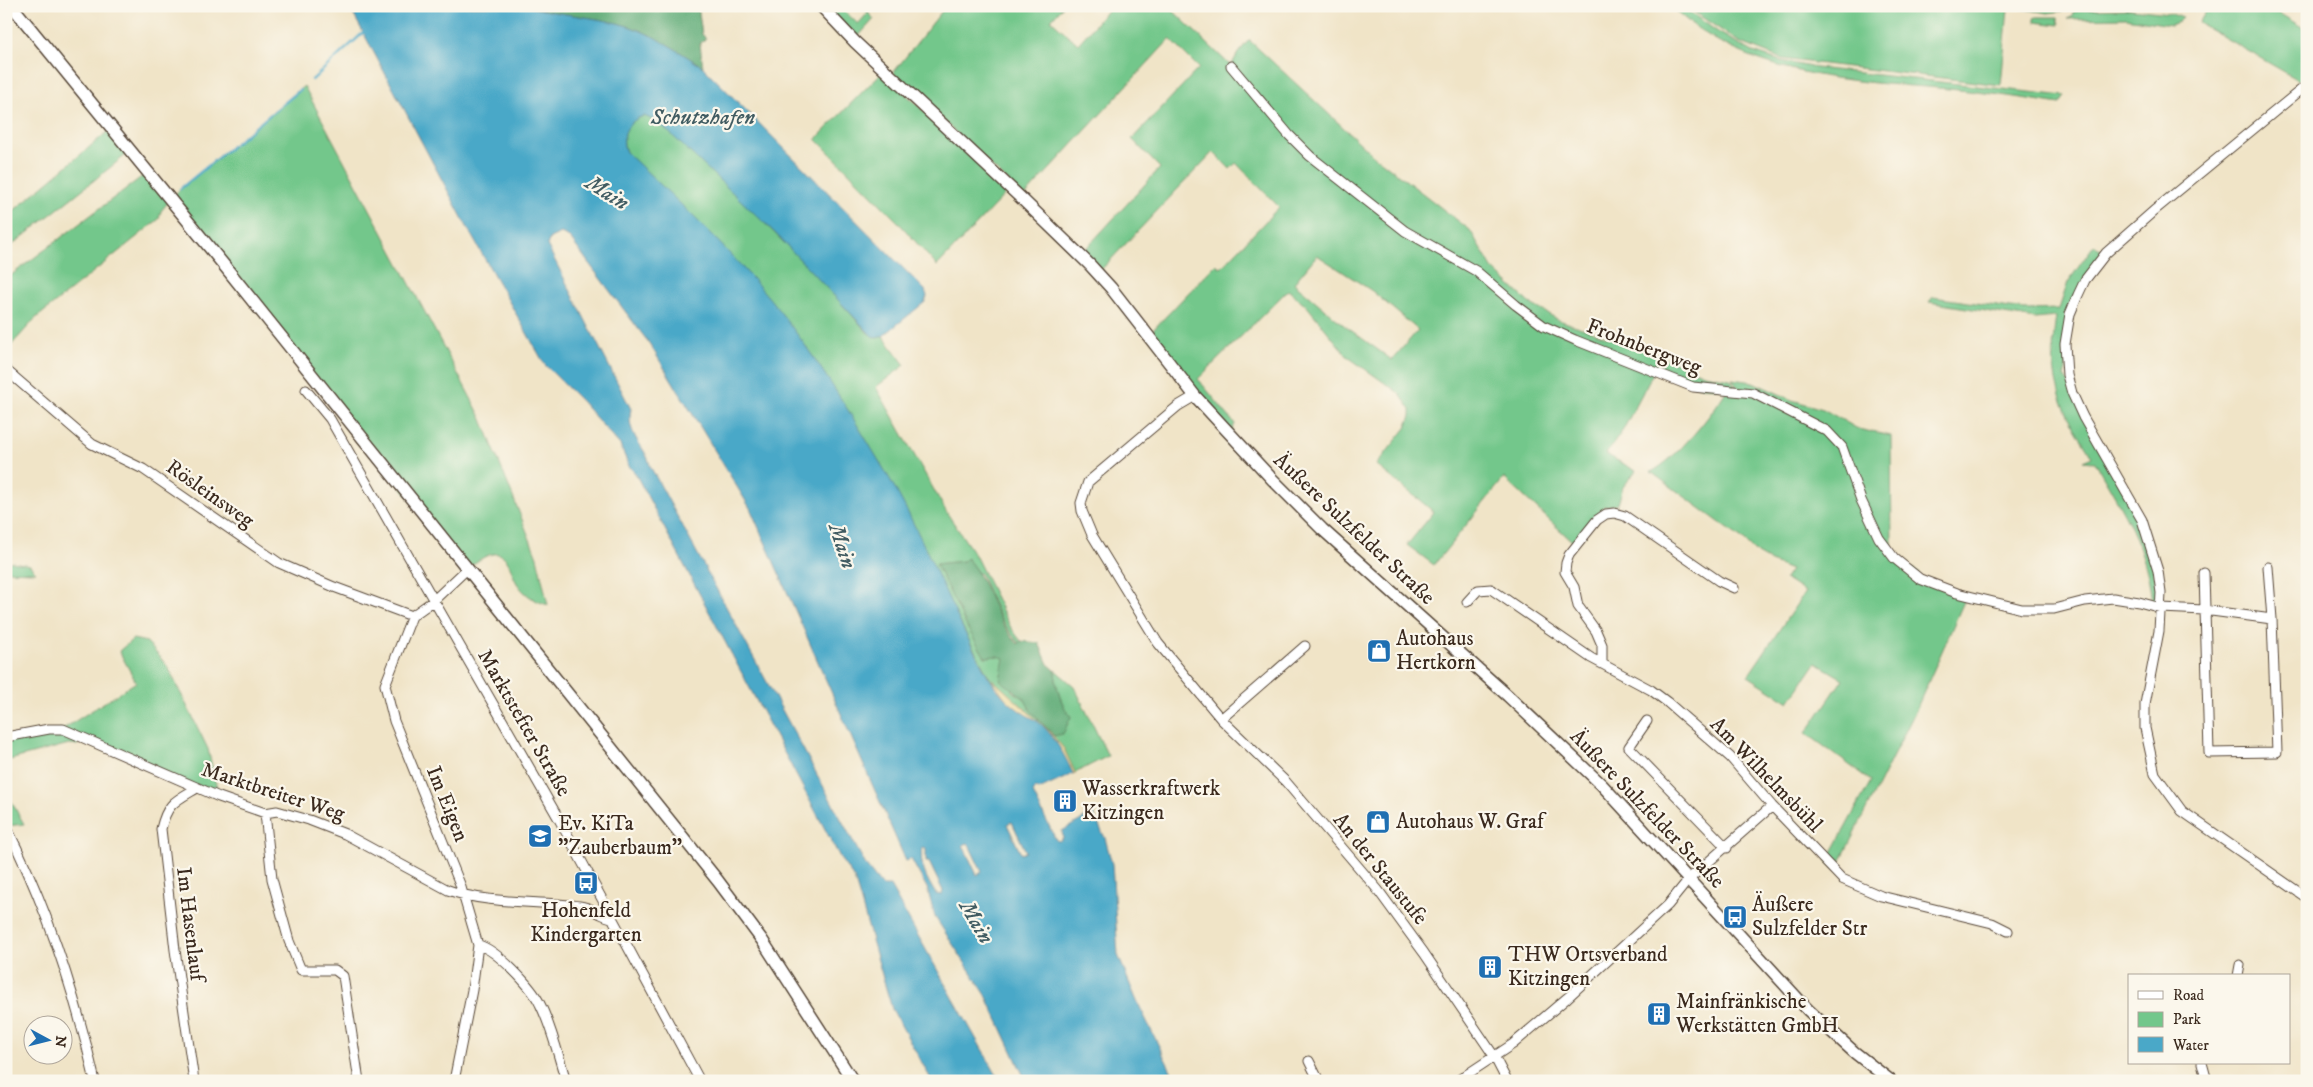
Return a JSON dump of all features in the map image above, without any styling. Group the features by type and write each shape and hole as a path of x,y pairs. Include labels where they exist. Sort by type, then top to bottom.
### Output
{"main road":[{"path":"12,6 223,264 718,881 762,940 853,1081"},
{"name":"Äußere Sulzfelder Straße","path":"821,6 855,42 1022,199 1111,288 1195,396 1322,528 1508,696 1602,785 1808,1010 1854,1052 1891,1081"}],"street":[{"name":"Frohnbergweg","path":"1232,66 1289,135 1310,156 1405,231 1476,271 1544,326 1687,385 1753,393 1826,431 1842,447 1861,500 1879,538 1894,558 1920,579 1957,593 2022,609 2054,609 2085,601 2113,598 2161,608 2204,610 2272,618"},
{"path":"2307,84 2156,209 2106,253 2085,280 2070,314 2066,338 2066,358 2072,393 2083,417 2142,520 2158,571 2161,608 2157,646 2145,704 2145,728 2155,774 2182,811 2307,898"},
{"name":"Rösleinsweg","path":"6,370 92,444 143,469 279,563 334,588 412,616"},
{"name":"Marktstefter Straße","path":"306,390 330,419 560,821 700,1081"},
{"name":"An der Staustufe","path":"1195,396 1178,406 1094,475 1084,489 1081,503 1082,511 1092,535 1158,642 1221,719 1281,777 1378,890 1424,953 1494,1056 1507,1081"},
{"path":"1602,663 1602,645 1596,631 1578,606 1574,587 1565,572 1569,555 1596,520 1606,514 1614,513 1625,516 1719,581 1734,588"},
{"path":"2204,572 2209,753 2277,752 2272,618 2268,567"},
{"path":"412,616 433,601 467,569"},
{"name":"Am Wilhelmsbühl","path":"1467,602 1478,590 1491,589 1602,663 1651,690 1730,757 1772,806 1842,879 1881,896 1992,923 2008,931"},
{"name":"Im Eigen","path":"412,616 386,684 394,721 463,895 478,945 472,990 454,1081"},
{"path":"1221,719 1305,646"},
{"path":"1647,721 1629,747 1727,848"},
{"name":"Marktbreiter Weg","path":"6,737 49,729 63,729 163,771 197,788 264,813 277,811 309,820 345,834 448,890 463,895 504,901 583,906 612,918"},
{"name":"Im Hasenlauf","path":"194,1081 161,829 165,812 178,799 197,788"},
{"path":"1457,1081 1513,1044 1568,998 1668,905 1689,879 1727,848 1772,806"},
{"path":"264,813 272,878 289,941 301,970 335,970 343,976 359,1081"},
{"path":"6,826 52,929 71,985 94,1081"},
{"path":"478,945 485,946 503,959 539,1003 566,1081"},
{"path":"2238,974 2240,965"},
{"path":"1309,1061 1320,1081"},
{"path":"2202,1064 2207,1081"}],"green space":[{"path":"526,6 698,6 702,34 706,38 700,44 703,67 662,41 629,26"},
{"path":"823,6 839,6 858,24 868,13 874,19 856,39"},
{"path":"861,6 873,6 868,13"},
{"path":"946,6 1063,6 1051,20 1078,44 1111,6 1168,6 1231,66 1238,53 1249,40 1373,155 1470,230 1492,268 1529,303 1559,320 1650,352 1704,374 1730,379 1737,389 1701,387 1654,371 1623,430 1606,454 1636,471 1623,487 1618,504 1604,506 1575,544 1504,478 1434,565 1407,545 1434,512 1376,465 1406,428 1411,416 1411,410 1399,393 1348,357 1306,305 1288,290 1198,379 1235,424 1231,432 1149,334 1216,264 1221,268 1279,207 1236,163 1230,169 1213,152 1099,272 1081,254 1160,168 1132,139 1199,68 1170,39 1024,197 893,73","holes":["1317,255 1372,291 1418,330 1392,360 1345,326 1294,283"]},
{"path":"1671,6 1681,6 1718,32 1753,52 1781,61 1816,68 2065,96 2060,104 1986,93 1848,80 1816,75 1753,57 1724,44 1696,27"},
{"path":"1685,6 1999,6 2008,9 2001,85 1782,59 1739,42"},
{"path":"2006,6 2084,6 2084,8 2048,13"},
{"path":"2209,6 2267,6 2307,30 2307,78 2302,82 2199,23"},
{"path":"2131,9 2169,13 2183,18 2179,22 2170,25 2126,18 2067,19 2072,17 2073,12 2081,10"},
{"path":"2058,17 2059,25 2035,22 2034,18"},
{"path":"882,72 1009,190 937,266 899,223 816,139"},
{"path":"304,86 481,417 537,557 548,605 532,598 522,590 503,556 493,554 487,556 467,569 170,200 161,211 159,219 35,319 6,351 6,273 10,276 148,172 171,199 180,189"},
{"path":"644,116 665,127 718,177 784,242 868,333 877,338 883,336 905,365 876,387 947,513 975,555 1011,628 1021,641 1019,643 1006,627 996,610 980,573 978,573 967,558 964,561 936,564 968,629 985,657 998,656 1004,658 1012,691 1024,698 1031,711 1055,736 1071,717 1059,695 1055,670 1074,686 1108,756 1075,773 1064,749 1029,712 991,680 969,640 891,482 805,346 747,273 626,152 624,135 626,130 633,121"},
{"path":"112,128 131,151 6,250 6,217"},
{"path":"2094,245 2104,252 2075,295 2065,376 2143,529 2151,549 2159,605 2152,604 2145,564 2124,513 2095,462 2083,461 2092,457 2074,427 2057,385 2053,358 2056,317 2035,319 1929,302 1933,297 2025,310 2059,309 2068,282"},
{"path":"1732,379 1753,382 1792,400 1823,409 1858,429 1891,436 1892,550 1907,566 1920,573 1918,574 1920,577 1900,563 1886,546 1874,526 1859,490 1854,483 1862,506 1877,535 1896,560 1907,570 1933,585 1966,597 1916,710 1836,870 1827,861 1871,781 1806,733 1843,679 1816,663 1789,702 1748,676 1805,592 1785,579 1791,570 1757,554 1742,539 1651,472 1671,458 1682,447 1712,412 1726,391 1754,394 1793,414 1756,393 1739,389"},
{"path":"967,558 975,568 997,613 1010,634 1018,644 1021,641 1039,643 1048,664 1055,670 1059,695 1071,717 1063,734 1054,736 1031,711 1024,698 1000,680 1004,658 998,656 985,657 968,629 936,564 964,561"},
{"path":"6,561 30,565 35,572 6,571"},
{"path":"133,639 147,642 168,667 208,749 219,797 74,733 78,745 69,744 6,761 6,737 63,729 136,682 119,651"},
{"path":"6,792 24,824 7,826"}],"sand":[{"path":"992,679 1049,731 1064,749 1075,773 1073,774 1051,736 1032,718 1024,715 1007,701"}],"water":[{"path":"349,6 526,6 617,23 640,30 673,47 703,67 925,290 927,296 925,302 883,336 877,338 872,336 774,232 658,122 644,116 633,121 626,130 624,146 626,152 719,242 770,299 803,342 849,411 891,481 988,676 1007,700 1045,728 1062,751 1073,774 1039,790 1035,788 1033,793 1056,840 1059,841 1063,838 1062,831 1093,813 1105,838 1112,864 1118,955 1136,999 1176,1081 1026,1081 986,995 935,917 927,888 911,859 906,861 750,508 649,343 569,237 561,233 550,238 547,245 631,409 631,426 650,466 867,867 882,886 890,886 1000,1081 932,1081 892,1009 854,878 842,861 635,473 629,466 620,445 582,402 545,365 473,238","holes":["1012,822 1026,852 1021,854 1007,824","968,843 982,872 977,875 963,845","922,848 926,849 926,862 929,862 943,891 942,895 936,894 930,883 923,866"]}],"waterway":[{"path":"312,80 363,33"},
{"path":"180,189 300,90"}],"place":[{"name":"Autohaus Hertkorn","path":"1379,651"},
{"name":"Wasserkraftwerk Kitzingen","path":"1065,801"},
{"name":"Autohaus W. Graf","path":"1378,822"},
{"name":"Ev. KiTa \"Zauberbaum\"","path":"540,836"},
{"name":"Hohenfeld Kindergarten","path":"586,883"},
{"name":"Äußere Sulzfelder Str","path":"1735,917"},
{"name":"THW Ortsverband Kitzingen","path":"1490,967"},
{"name":"Mainfränkische Werkstätten GmbH","path":"1659,1014"}],"water label":[{"name":"Schutzhafen","path":"703,117"},
{"name":"Main","path":"607,193"},
{"name":"Main","path":"842,546"},
{"name":"Main","path":"976,922"}]}
